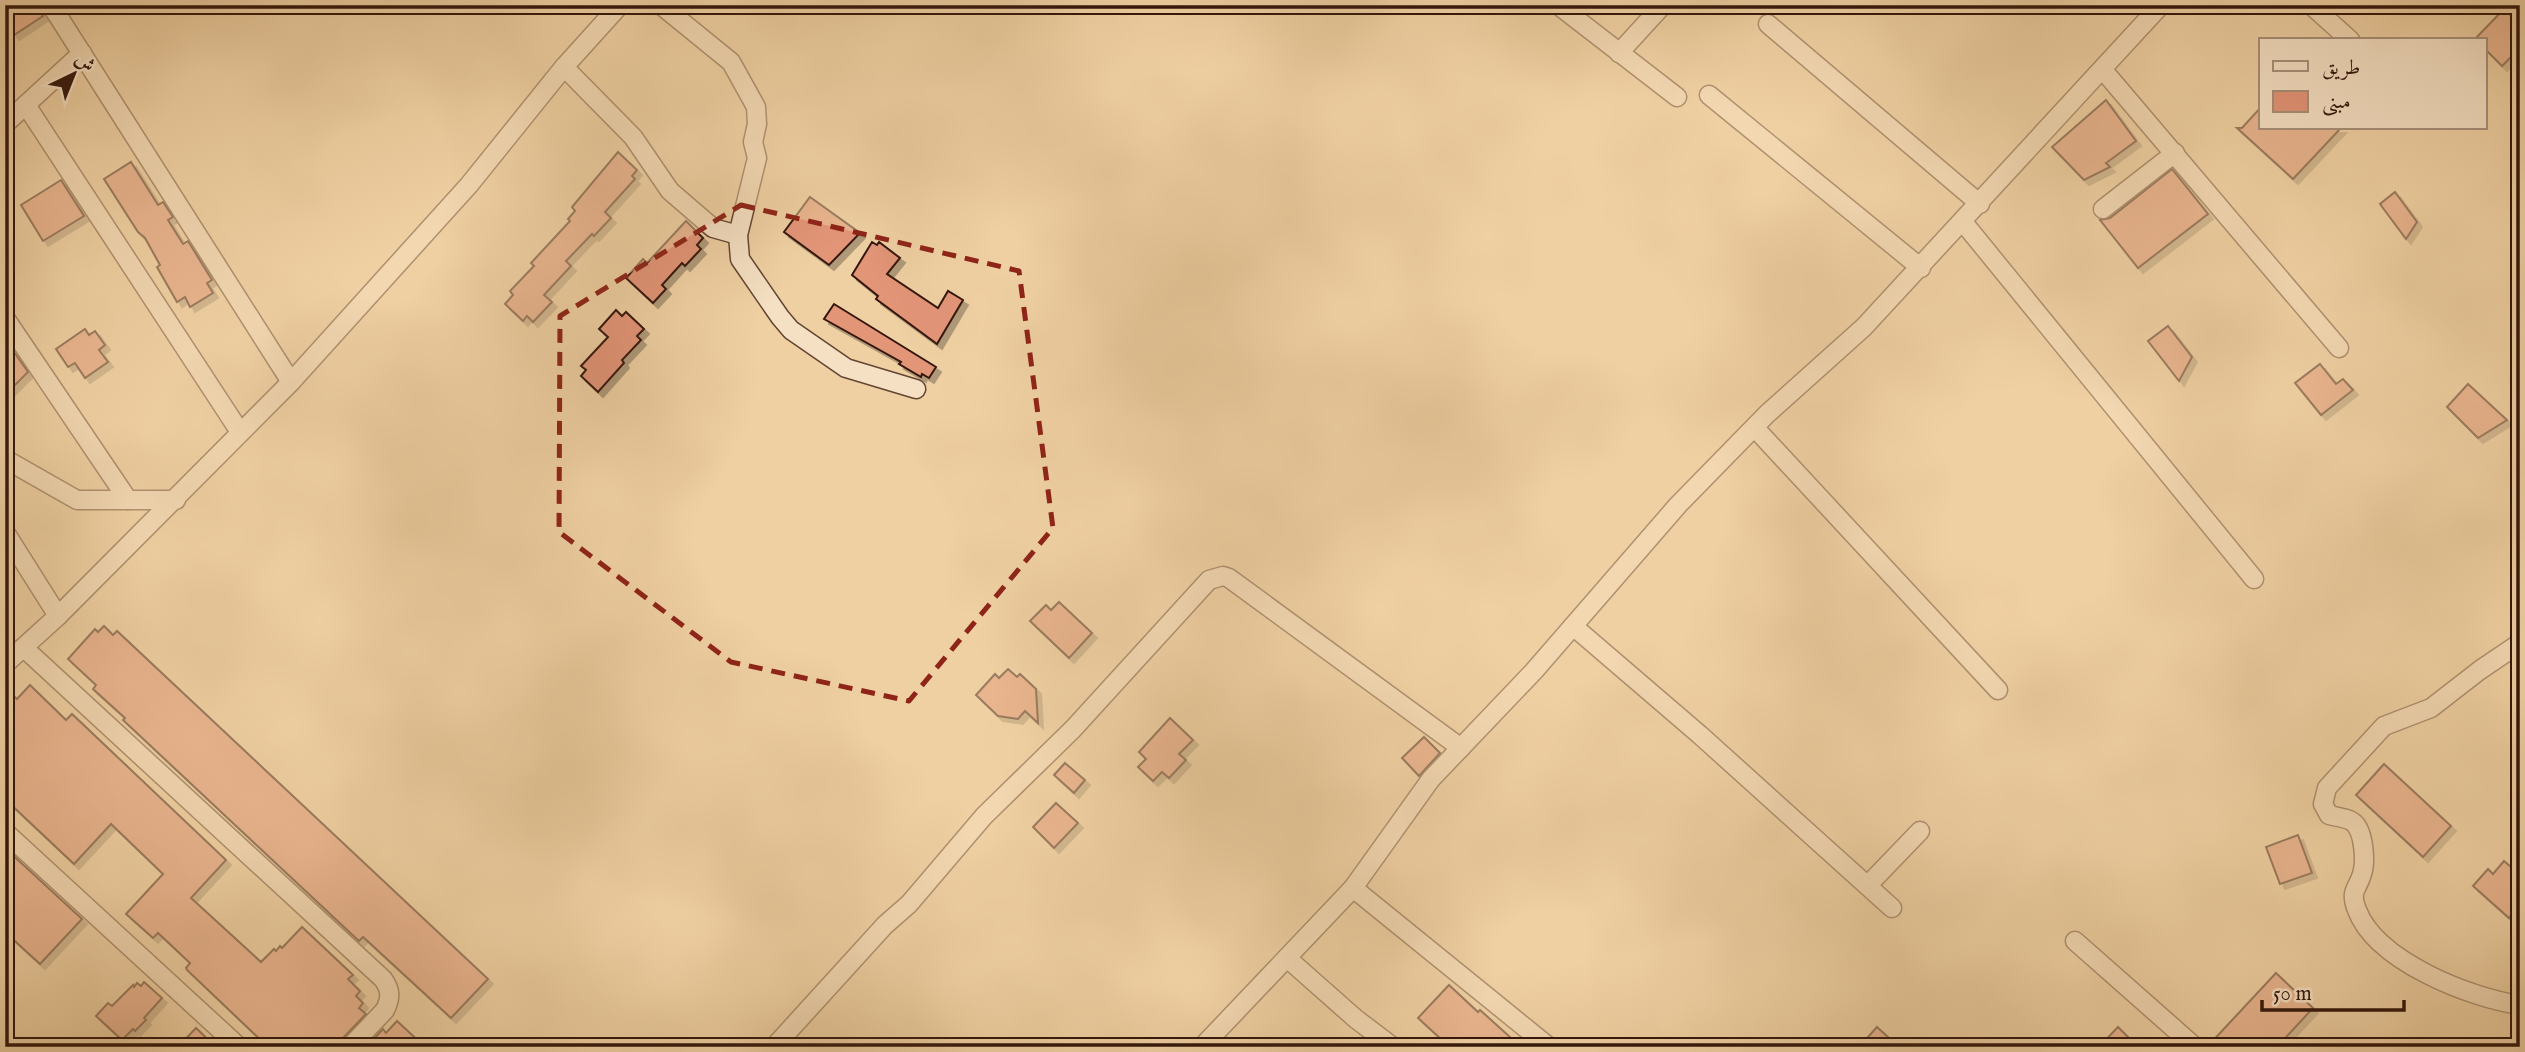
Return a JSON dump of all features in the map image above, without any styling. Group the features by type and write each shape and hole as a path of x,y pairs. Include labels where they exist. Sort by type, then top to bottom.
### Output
{"street":[{"path":"51,5 291,382"},
{"path":"5,664 58,617 291,382 469,185 564,67 621,5"},
{"path":"661,5 731,62 756,107 757,124 753,142 757,158 737,235 740,259 791,330 846,368 916,389"},
{"path":"1558,5 1677,97"},
{"path":"1619,53 1663,5"},
{"path":"1202,1047 1353,888 1431,779 1573,626 1678,505 1755,428 1864,327 1921,268 2161,5"},
{"path":"2311,5 2348,38"},
{"path":"1768,24 1980,204"},
{"path":"5,124 82,53"},
{"path":"564,67 633,138 670,191 713,228 737,235"},
{"path":"2103,70 2339,348"},
{"path":"1709,95 1921,268"},
{"path":"26,105 240,432"},
{"path":"2103,209 2175,153"},
{"path":"1963,222 2254,579"},
{"path":"5,318 128,500"},
{"path":"1755,428 1998,690"},
{"path":"5,459 77,500 176,500"},
{"path":"5,532 58,617"},
{"path":"774,1047 885,925 909,904 984,816 1073,729 1209,580 1217,577 1229,578 1461,748"},
{"path":"1573,626 1892,908"},
{"path":"2520,643 2431,708 2384,726 2328,788 2323,804 2329,815 2352,820 2361,831 2362,874 2354,888 2356,908 2382,944 2446,983 2503,1003 2520,1005"},
{"path":"24,648 383,979 390,992 389,1002 385,1010 350,1047"},
{"path":"1868,885 1920,831"},
{"path":"5,832 239,1047"},
{"path":"1353,888 1549,1047"},
{"path":"2075,941 2194,1047"},
{"path":"1287,958 1356,1019 1393,1047"}],"highlighted area":[{"path":"741,205 1019,271 1053,528 909,701 731,662 559,532 560,316"}],"building":[{"path":"5,5 36,5 43,16 14,35 5,21"},
{"path":"2504,9 2520,24 2520,48 2502,66 2486,50 2486,38 2476,38"},
{"path":"2106,100 2136,141 2106,163 2110,167 2084,180 2052,147"},
{"path":"2259,109 2259,130 2339,130 2293,179 2237,128 2242,128"},
{"path":"618,152 637,170 632,176 635,179 605,212 611,218 566,261 571,266 544,295 552,302 533,322 527,316 523,321 505,304 513,295 510,291 534,266 531,263 570,221 568,219 575,211 572,207"},
{"path":"131,162 158,205 163,202 173,217 168,220 183,244 188,241 212,280 207,283 213,293 190,307 185,297 177,302 157,267 160,265 145,238 138,232 104,179"},
{"path":"2172,169 2208,214 2138,268 2100,220 2110,218"},
{"path":"61,180 84,216 43,241 21,205"},
{"path":"2395,192 2417,222 2406,239 2380,204"},
{"path":"810,197 860,233 829,265 784,232"},
{"path":"686,221 703,238 697,245 701,249 685,266 682,263 662,285 666,289 653,303 626,278 643,259 647,263"},
{"path":"872,242 877,245 879,242 900,258 887,274 938,308 948,291 963,300 937,344 876,299 878,296 852,275"},
{"path":"834,304 936,367 929,378 922,374 921,377 899,364 901,362 824,319"},
{"path":"616,310 622,316 626,312 644,329 637,336 641,340 598,392 581,376 586,370 581,366 608,337 599,329"},
{"path":"2168,326 2192,357 2179,381 2148,341"},
{"path":"85,329 89,335 95,331 105,345 99,350 108,362 85,378 75,363 68,367 56,349"},
{"path":"14,352 28,372 5,395 5,361"},
{"path":"2320,364 2336,384 2343,379 2353,390 2321,415 2295,383"},
{"path":"2468,384 2507,420 2478,438 2447,407"},
{"path":"1059,602 1092,633 1069,658 1030,621 1046,605 1051,610"},
{"path":"104,626 113,635 117,631 488,979 451,1018 363,937 359,941 93,689 96,685 68,659 95,629 98,632"},
{"path":"1008,669 1017,677 1020,674 1036,689 1038,723 1025,711 1018,719 998,716 976,695 995,674 999,678"},
{"path":"30,685 66,720 72,714 226,860 191,898 261,962 274,949 276,951 280,946 282,948 302,927 353,975 348,979 360,991 356,996 363,1003 359,1008 366,1014 342,1039 339,1047 268,1047 187,970 190,963 158,933 153,938 126,914 163,874 111,824 74,864 5,799 5,743 14,734 5,725 5,688 17,699"},
{"path":"1170,718 1193,740 1179,754 1186,760 1169,778 1162,772 1153,781 1138,767 1146,759 1139,752"},
{"path":"1424,737 1440,753 1419,776 1402,758"},
{"path":"1065,763 1085,780 1074,793 1054,775"},
{"path":"2384,764 2451,826 2423,857 2356,795"},
{"path":"1056,803 1078,823 1054,848 1033,827"},
{"path":"2298,835 2312,873 2280,884 2266,847"},
{"path":"5,848 82,919 40,964 5,932"},
{"path":"2504,861 2520,875 2520,905 2509,918 2473,886 2488,869 2493,874"},
{"path":"2276,973 2313,1008 2277,1047 2207,1047"},
{"path":"144,982 162,998 144,1018 146,1020 122,1040 96,1016 108,1003 112,1006 133,985 134,987 137,983 141,986"},
{"path":"1449,985 1521,1047 1452,1047 1442,1040 1418,1018"},
{"path":"397,1021 425,1047 366,1047 383,1029 386,1033"},
{"path":"1877,1027 1899,1047 1859,1047"},
{"path":"2118,1027 2138,1047 2099,1047"},
{"path":"196,1028 216,1047 178,1047"}]}
